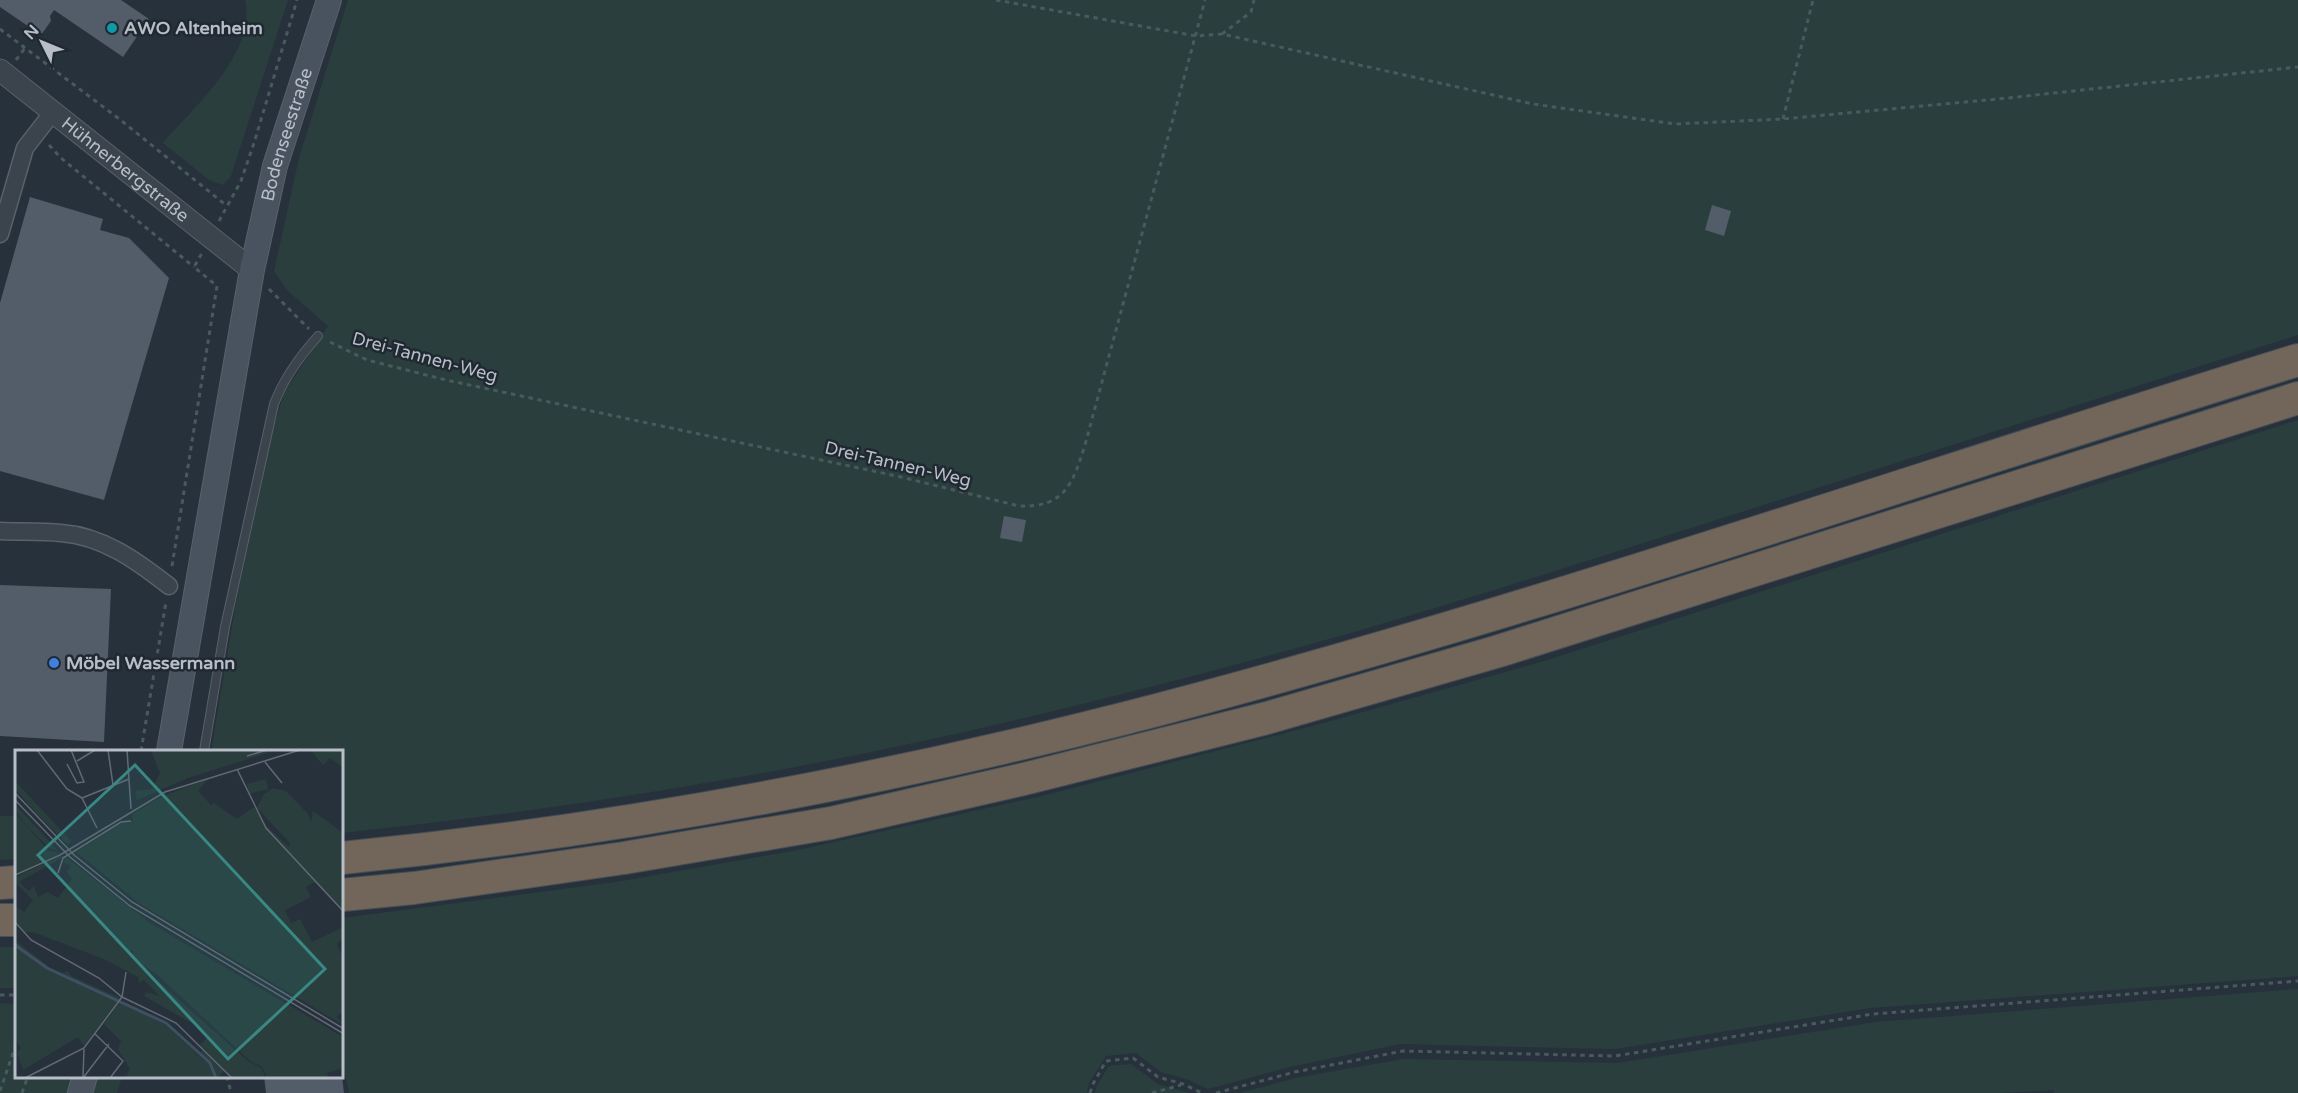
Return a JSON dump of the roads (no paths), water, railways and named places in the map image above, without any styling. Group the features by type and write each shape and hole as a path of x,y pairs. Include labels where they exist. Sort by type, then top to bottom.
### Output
{"highway":[{"path":"344,858 607,826 810,789 1130,717 1429,634 1962,468 2157,403 2298,360"},
{"path":"344,895 414,888 624,858 831,823 1024,779 1267,718 1553,634 2298,398"},
{"path":"0,883 15,882"}],"main road":[{"name":"Bodenseestraße","path":"170,750 252,270 275,166 329,0"},
{"path":"80,1093 86,1078"}],"street":[{"name":"Hühnerbergstraße","path":"0,70 252,270"},
{"path":"0,234 25,148 53,112"},
{"path":"0,531 63,533 104,543 138,561 169,586"}],"lane":[{"path":"204,750 225,627 274,404 292,368 318,336"}],"place":[{"name":"AWO Altenheim","path":"112,28"},
{"name":"Möbel Wassermann","path":"54,663"}]}
